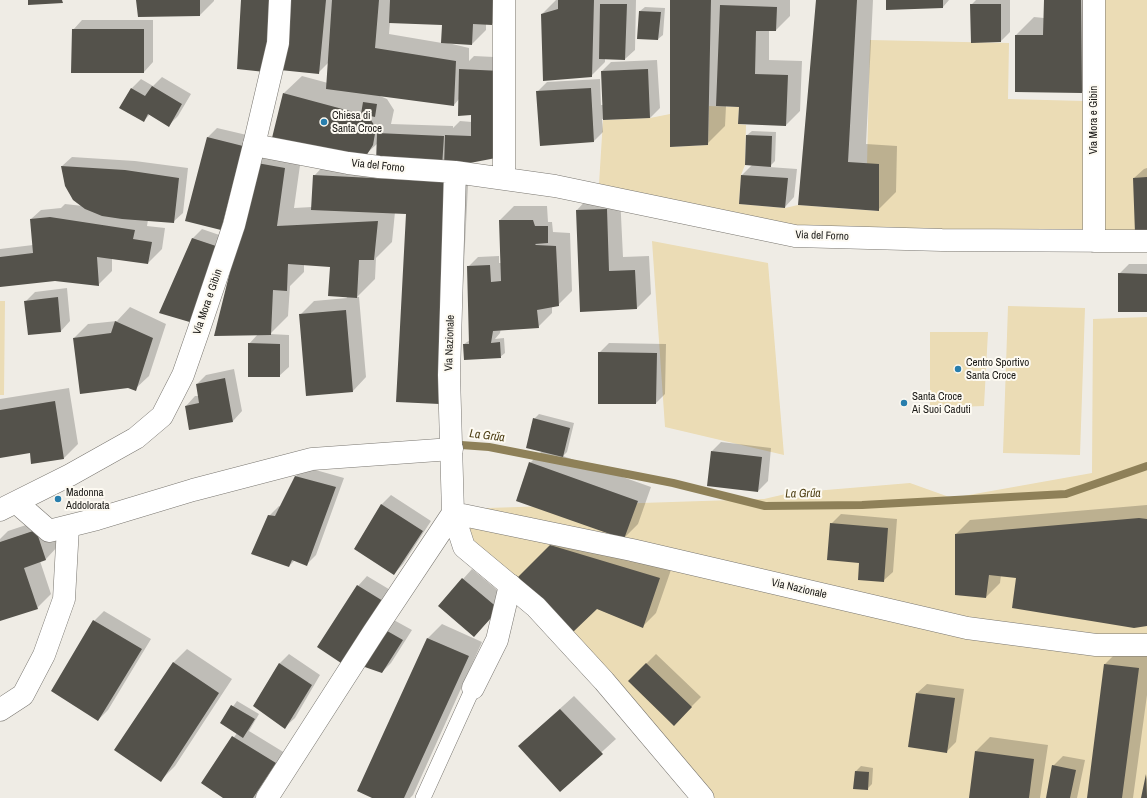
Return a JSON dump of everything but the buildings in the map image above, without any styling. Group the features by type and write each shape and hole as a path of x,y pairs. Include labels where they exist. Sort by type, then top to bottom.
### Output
{"street":[{"name":"Via Mora e Gibin","path":"8,507 136,438 162,416 183,375 234,225 278,44 280,0"},
{"path":"504,0 504,177"},
{"name":"Via Mora e Gibin","path":"1094,0 1094,241"},
{"name":"Via del Forno","path":"254,145 348,163 379,167 504,177 556,186 795,236 942,240 1147,241"},
{"name":"Via Nazionale","path":"455,172 449,375 453,513 464,547 536,607 600,676 703,798"},
{"path":"8,507 49,531 68,527 193,490 312,459 452,449"},
{"path":"267,798 373,632 453,513"},
{"name":"Via Nazionale","path":"453,513 632,550 967,628 1096,645 1147,646"},
{"path":"0,710 23,695 44,656 64,599 68,527"},
{"path":"473,688 497,640 510,586"}],"lane":[{"path":"423,798 473,688"}],"shaded area":[{"path":"1100,0 1147,0 1147,232 1099,235"},
{"path":"870,40 1009,43 1008,99 1084,101 1088,235 797,229 599,184 603,120 650,118 670,114 670,147 708,145 709,106 739,107 738,124 746,125 745,165 741,175 739,204 785,208 798,205 879,211 879,164 867,164"},
{"path":"652,241 768,263 784,455 665,427"},
{"path":"0,301 5,301 4,395 0,395"},
{"path":"1008,306 1085,308 1080,455 1003,453"},
{"path":"1147,317 1147,643 969,626 457,509 764,499 790,493 910,483 952,498 1092,473 1093,319"},
{"name":"Centro Sportivo Santa Croce","path":"930,332 988,332 984,406 930,408"},
{"path":"460,519 903,616 1147,647 1147,798 714,798 467,543"}],"waterway":[{"name":"La Grűa","path":"461,445 489,447 673,483 765,506 862,505 1066,494 1147,466"}],"place":[{"name":"Chiesa di Santa Croce","path":"324,122"},
{"name":"Centro Sportivo Santa Croce","path":"958,369"},
{"name":"Santa Croce Ai Suoi Caduti","path":"904,403"},
{"name":"Madonna Addolorata","path":"58,499"}]}
